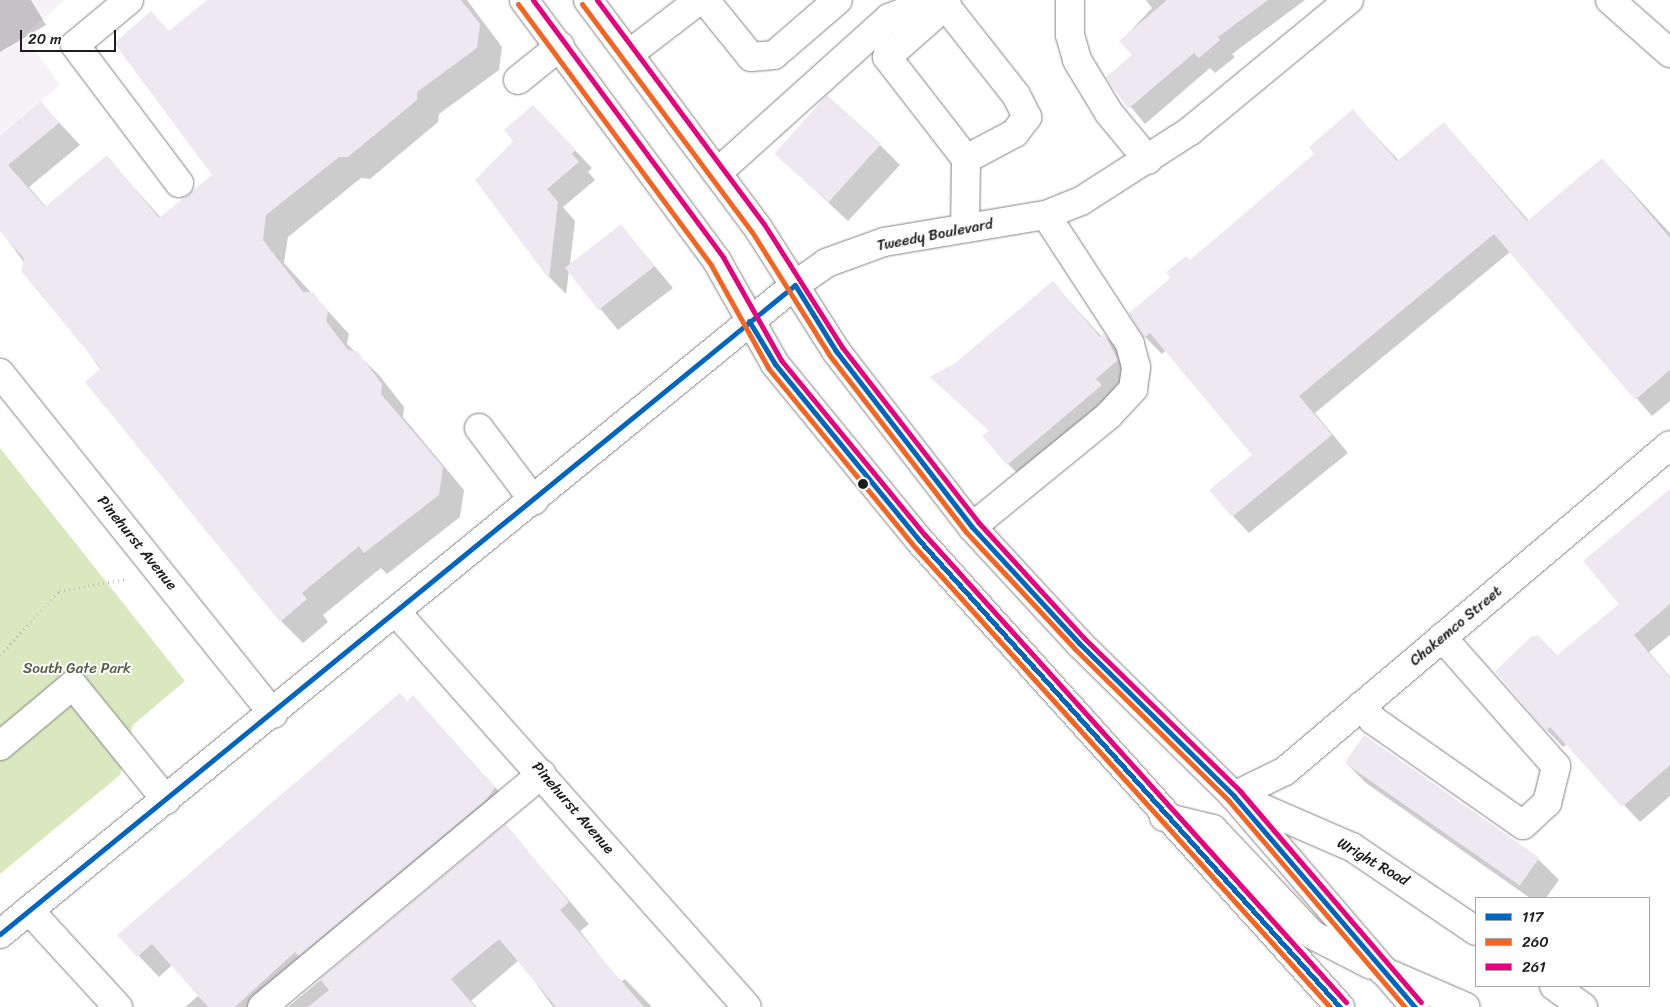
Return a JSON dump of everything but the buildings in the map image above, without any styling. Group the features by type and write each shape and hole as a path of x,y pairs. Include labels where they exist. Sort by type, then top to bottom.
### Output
{"main road":[{"path":"130,0 75,45 179,183"},
{"path":"524,0 560,46 717,261 775,364 919,540 1164,817 1340,1007"},
{"path":"588,0 717,173 795,285 836,351 972,526 1079,644 1234,796 1383,972 1415,1007"},
{"path":"629,54 699,0"},
{"path":"705,0 751,57 774,55 838,0"},
{"path":"1070,0 1070,35 1077,60 1108,113 1148,160"},
{"name":"Tweedy Boulevard","path":"0,934 534,502 749,320 826,263 884,242 1046,215 1081,201 1148,160 1190,131 1350,0"},
{"path":"1610,0 1670,53"},
{"path":"717,173 889,18 941,1"},
{"path":"941,1 1016,95 1027,117 1014,133 966,159"},
{"path":"941,1 887,58 966,159 965,228"},
{"path":"518,80 560,46"},
{"path":"972,526 1108,416 1133,389 1136,367 1130,344 1046,215"},
{"name":"Pinehurst Avenue","path":"0,373 274,714"},
{"path":"479,428 534,502"},
{"name":"Chakemco Street","path":"1234,796 1280,775 1670,445"},
{"name":"Pinehurst Avenue","path":"396,612 542,774 747,1007"},
{"path":"1362,705 1373,720 1523,825 1547,803 1556,766 1442,637"},
{"path":"0,746 73,685 166,800"},
{"path":"262,1007 542,774"},
{"name":"Wright Road","path":"1234,796 1352,847 1475,930"},
{"path":"1164,817 1213,829 1313,935 1383,972 1466,1007"},
{"path":"29,910 118,1007"},
{"path":"1555,987 1583,1007"}],"path":[{"path":"0,655 59,591 117,584 155,566"}],"shaded area":[{"path":"0,0 65,0 24,35 60,85 0,134"}],"green space":[{"name":"South Gate Park","path":"0,448 185,681 133,725 120,775 0,874"}],"transit line":[{"name":"261","path":"533,0 723,257 781,360 925,535 1346,1002"},
{"name":"261","path":"597,0 764,224 842,347 978,522 1084,638 1240,791 1421,1002"},
{"name":"260","path":"518,4 711,265 769,369 913,545 1330,1007"},
{"name":"260","path":"582,4 752,232 830,356 966,532 1074,648 1229,801 1405,1007"},
{"name":"117","path":"0,934 795,285 836,351 972,527 1079,643 1234,796 1415,1007"},
{"name":"117","path":"749,321 775,364 919,540 1340,1007"}]}
